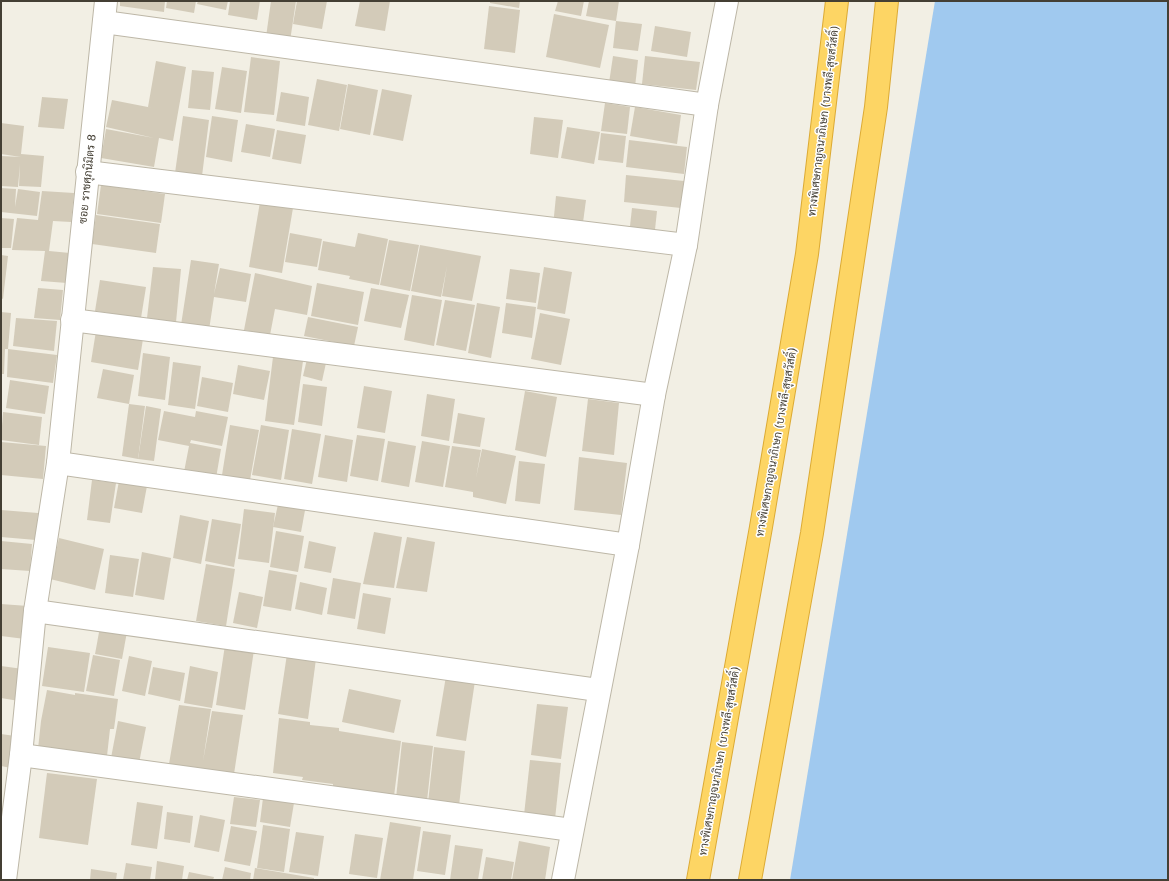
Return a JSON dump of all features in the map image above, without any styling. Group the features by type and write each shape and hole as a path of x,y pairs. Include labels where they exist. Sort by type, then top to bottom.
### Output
{"highway":[{"name":"ทางพิเศษกาญจนาภิเษก (บางพลี-สุขสวัสดิ์)","path":"698,880 763,520 807,254 837,1"},
{"path":"750,880 812,534 875,115 887,1"}],"street":[{"name":"ซอย ราชศุภนิมิตร 8","path":"5,880 21,755 35,611 58,463 106,1"},
{"path":"563,880 598,690 628,545 654,395 686,245 707,105 727,1"},
{"path":"104,22 707,105"},
{"path":"88,172 686,245"},
{"path":"72,320 654,395"},
{"path":"58,463 628,545"},
{"path":"35,611 598,690"},
{"path":"21,755 572,830"}],"water":[{"path":"935,1 1168,1 1168,880 790,880"}],"building":[{"path":"120,1 165,1 164,12 120,6"},
{"path":"167,1 196,1 194,13 166,8"},
{"path":"198,1 228,1 226,10 197,4"},
{"path":"230,1 260,1 257,20 228,15"},
{"path":"271,1 296,1 290,41 266,37"},
{"path":"297,1 327,1 322,29 293,24"},
{"path":"360,1 390,1 385,31 355,26"},
{"path":"490,1 520,1 519,8 490,3"},
{"path":"558,1 584,1 581,16 555,11"},
{"path":"589,1 619,1 616,21 586,16"},
{"path":"489,6 520,10 515,53 484,49"},
{"path":"554,14 609,25 600,68 546,57"},
{"path":"616,21 642,24 638,51 613,48"},
{"path":"655,26 691,32 687,57 651,51"},
{"path":"613,56 638,60 635,87 609,83"},
{"path":"645,56 700,62 696,90 642,84"},
{"path":"251,57 280,61 274,115 244,112"},
{"path":"156,61 186,67 173,141 159,138 154,167 101,158 106,129 154,138 106,127 112,100 158,109 148,107"},
{"path":"222,67 247,71 241,113 215,109"},
{"path":"192,70 214,72 210,110 188,108"},
{"path":"317,79 347,85 339,131 308,125"},
{"path":"348,84 378,90 370,135 340,129"},
{"path":"382,89 412,95 403,141 373,135"},
{"path":"281,92 309,97 305,126 276,121"},
{"path":"42,97 68,99 64,129 38,127"},
{"path":"605,103 630,107 627,134 601,131"},
{"path":"635,107 681,115 677,144 630,136"},
{"path":"183,116 209,120 201,184 174,180"},
{"path":"212,116 238,120 232,162 206,157"},
{"path":"534,117 563,120 558,158 530,154"},
{"path":"1,123 24,126 21,154 44,156 41,187 19,186 20,164 18,187 1,186 1,156 21,157 1,154"},
{"path":"246,124 275,129 270,157 241,152"},
{"path":"567,127 600,132 594,164 561,158"},
{"path":"277,130 306,135 301,164 272,159"},
{"path":"601,133 626,136 623,163 598,160"},
{"path":"629,140 687,147 684,174 626,167"},
{"path":"626,175 684,181 681,208 624,202"},
{"path":"101,185 165,194 161,223 97,214"},
{"path":"1,188 16,189 15,207 18,189 40,192 37,216 1,212"},
{"path":"42,191 74,193 71,222 53,221 49,251 70,253 67,283 41,281 45,251 12,250 17,218 38,220"},
{"path":"556,196 586,200 582,230 553,226"},
{"path":"260,202 293,208 282,273 249,267"},
{"path":"632,208 657,211 654,239 629,235"},
{"path":"96,215 160,224 156,253 92,244"},
{"path":"1,218 14,219 11,248 1,248"},
{"path":"290,233 322,239 317,267 285,262"},
{"path":"358,233 388,239 379,285 349,279 350,276 318,270 323,241 355,247"},
{"path":"389,240 419,245 410,291 380,285"},
{"path":"420,245 481,256 472,301 442,296 447,266 441,297 411,291"},
{"path":"1,255 8,256 3,299 1,298"},
{"path":"191,260 219,264 214,294 220,268 251,274 246,302 214,297 209,330 181,325"},
{"path":"153,267 181,269 176,322 147,318"},
{"path":"544,267 572,272 565,314 537,309"},
{"path":"510,269 540,273 536,303 506,299"},
{"path":"255,273 312,286 307,315 275,309 270,335 244,330"},
{"path":"100,280 146,287 141,318 95,311"},
{"path":"317,283 364,292 358,325 311,316"},
{"path":"38,288 63,290 60,320 34,318"},
{"path":"371,288 409,295 401,328 364,321"},
{"path":"412,295 442,300 434,346 404,340"},
{"path":"445,300 475,305 466,351 436,345"},
{"path":"477,303 500,307 491,358 468,353"},
{"path":"506,303 536,307 532,338 502,333"},
{"path":"1,312 11,313 8,349 5,349 4,374 1,374"},
{"path":"540,313 570,319 561,365 531,359"},
{"path":"308,317 358,327 354,346 304,336"},
{"path":"16,318 57,321 54,351 13,346"},
{"path":"96,331 143,339 138,370 91,362"},
{"path":"8,349 57,355 53,383 7,377"},
{"path":"143,353 170,357 165,400 138,396"},
{"path":"273,357 303,361 294,425 265,421"},
{"path":"307,359 326,363 322,381 303,376"},
{"path":"173,362 201,366 195,409 168,405"},
{"path":"238,365 270,371 264,400 233,394"},
{"path":"103,369 134,375 129,404 97,398"},
{"path":"202,377 233,383 228,412 197,406"},
{"path":"10,380 49,386 45,414 6,408"},
{"path":"303,384 327,387 322,426 298,422"},
{"path":"364,386 392,391 385,433 357,428"},
{"path":"525,391 557,397 546,457 515,450"},
{"path":"427,394 455,399 449,441 421,436"},
{"path":"588,399 619,403 614,455 582,451"},
{"path":"129,404 145,406 138,459 122,456"},
{"path":"146,406 161,409 154,461 138,459"},
{"path":"164,411 195,417 196,411 228,417 222,446 191,440 190,443 221,449 216,478 184,472 189,446 158,440"},
{"path":"3,412 42,417 39,445 1,440"},
{"path":"458,413 485,418 480,447 453,443"},
{"path":"230,425 259,430 250,480 222,475"},
{"path":"261,425 289,430 281,480 252,475"},
{"path":"292,429 321,434 312,484 284,479"},
{"path":"325,435 353,440 347,482 318,477"},
{"path":"357,435 385,439 378,481 350,476"},
{"path":"388,441 416,446 409,487 381,482"},
{"path":"422,441 450,446 443,487 415,482"},
{"path":"1,442 46,446 43,479 1,475"},
{"path":"452,446 481,450 476,478 482,449 516,456 506,504 473,497 473,492 445,487"},
{"path":"579,457 627,463 621,515 574,510"},
{"path":"519,461 545,464 540,504 515,501"},
{"path":"92,480 116,483 110,523 87,520"},
{"path":"119,481 147,486 142,513 114,508"},
{"path":"279,500 306,505 301,532 273,527"},
{"path":"244,509 275,513 269,563 238,559"},
{"path":"1,510 38,513 36,540 1,537"},
{"path":"180,515 209,521 201,564 173,558"},
{"path":"212,519 241,524 234,567 205,561"},
{"path":"276,531 304,536 298,572 270,567"},
{"path":"374,532 402,537 394,588 363,584"},
{"path":"407,537 435,542 427,592 396,588"},
{"path":"59,538 104,549 95,590 50,579"},
{"path":"1,541 32,544 30,571 1,569"},
{"path":"309,541 336,547 331,573 304,568"},
{"path":"142,552 171,558 164,600 135,595"},
{"path":"110,555 139,559 133,597 105,593"},
{"path":"206,564 235,569 226,626 196,621"},
{"path":"269,570 297,575 291,611 263,606"},
{"path":"333,578 361,583 355,619 327,614"},
{"path":"300,582 327,588 322,615 295,609"},
{"path":"239,592 263,597 257,628 233,623"},
{"path":"363,593 391,598 385,634 357,629"},
{"path":"1,604 28,606 25,639 1,636"},
{"path":"100,627 127,632 122,659 95,654"},
{"path":"225,645 254,650 245,710 216,705"},
{"path":"48,647 90,653 84,692 42,686"},
{"path":"287,654 316,659 308,719 278,714"},
{"path":"93,655 120,660 114,696 86,691"},
{"path":"129,656 152,661 145,696 122,691"},
{"path":"1,666 23,669 19,701 1,698"},
{"path":"190,666 218,672 212,708 184,703"},
{"path":"153,667 185,673 180,701 148,694"},
{"path":"446,676 475,681 466,741 436,736"},
{"path":"349,689 401,700 394,733 342,722"},
{"path":"47,690 75,695 75,693 118,699 114,729 110,729 107,756 38,749 41,721"},
{"path":"537,704 568,707 561,759 531,755"},
{"path":"179,705 211,709 203,761 212,711 243,715 234,774 169,764"},
{"path":"279,718 310,722 310,725 339,728 339,731 401,741 394,796 333,787 333,784 302,780 303,777 273,773"},
{"path":"118,721 146,727 139,763 111,758"},
{"path":"1,734 15,736 11,768 1,766"},
{"path":"402,742 433,746 427,801 396,798"},
{"path":"434,747 465,751 459,806 428,803"},
{"path":"530,760 561,763 555,819 524,815"},
{"path":"47,773 97,779 88,845 39,838"},
{"path":"234,797 260,800 256,827 230,824"},
{"path":"263,798 294,803 290,827 260,822"},
{"path":"137,802 163,806 157,849 131,845"},
{"path":"167,812 193,816 190,843 164,839"},
{"path":"200,815 225,820 219,852 194,847"},
{"path":"390,822 421,827 413,880 380,880"},
{"path":"263,825 290,829 284,872 257,868"},
{"path":"231,826 257,831 250,866 224,861"},
{"path":"423,831 451,835 445,875 417,871"},
{"path":"296,832 324,836 318,876 289,872"},
{"path":"355,834 383,838 377,878 349,874"},
{"path":"519,841 550,847 545,880 512,880"},
{"path":"455,845 483,849 478,880 450,880"},
{"path":"486,857 514,862 511,880 482,880"},
{"path":"157,861 184,866 182,880 155,880"},
{"path":"126,863 152,867 150,880 123,880"},
{"path":"225,867 251,873 250,880 222,880"},
{"path":"255,868 314,878 314,880 253,880"},
{"path":"91,869 117,873 116,880 90,880"},
{"path":"189,872 214,877 213,880 187,880"}]}
